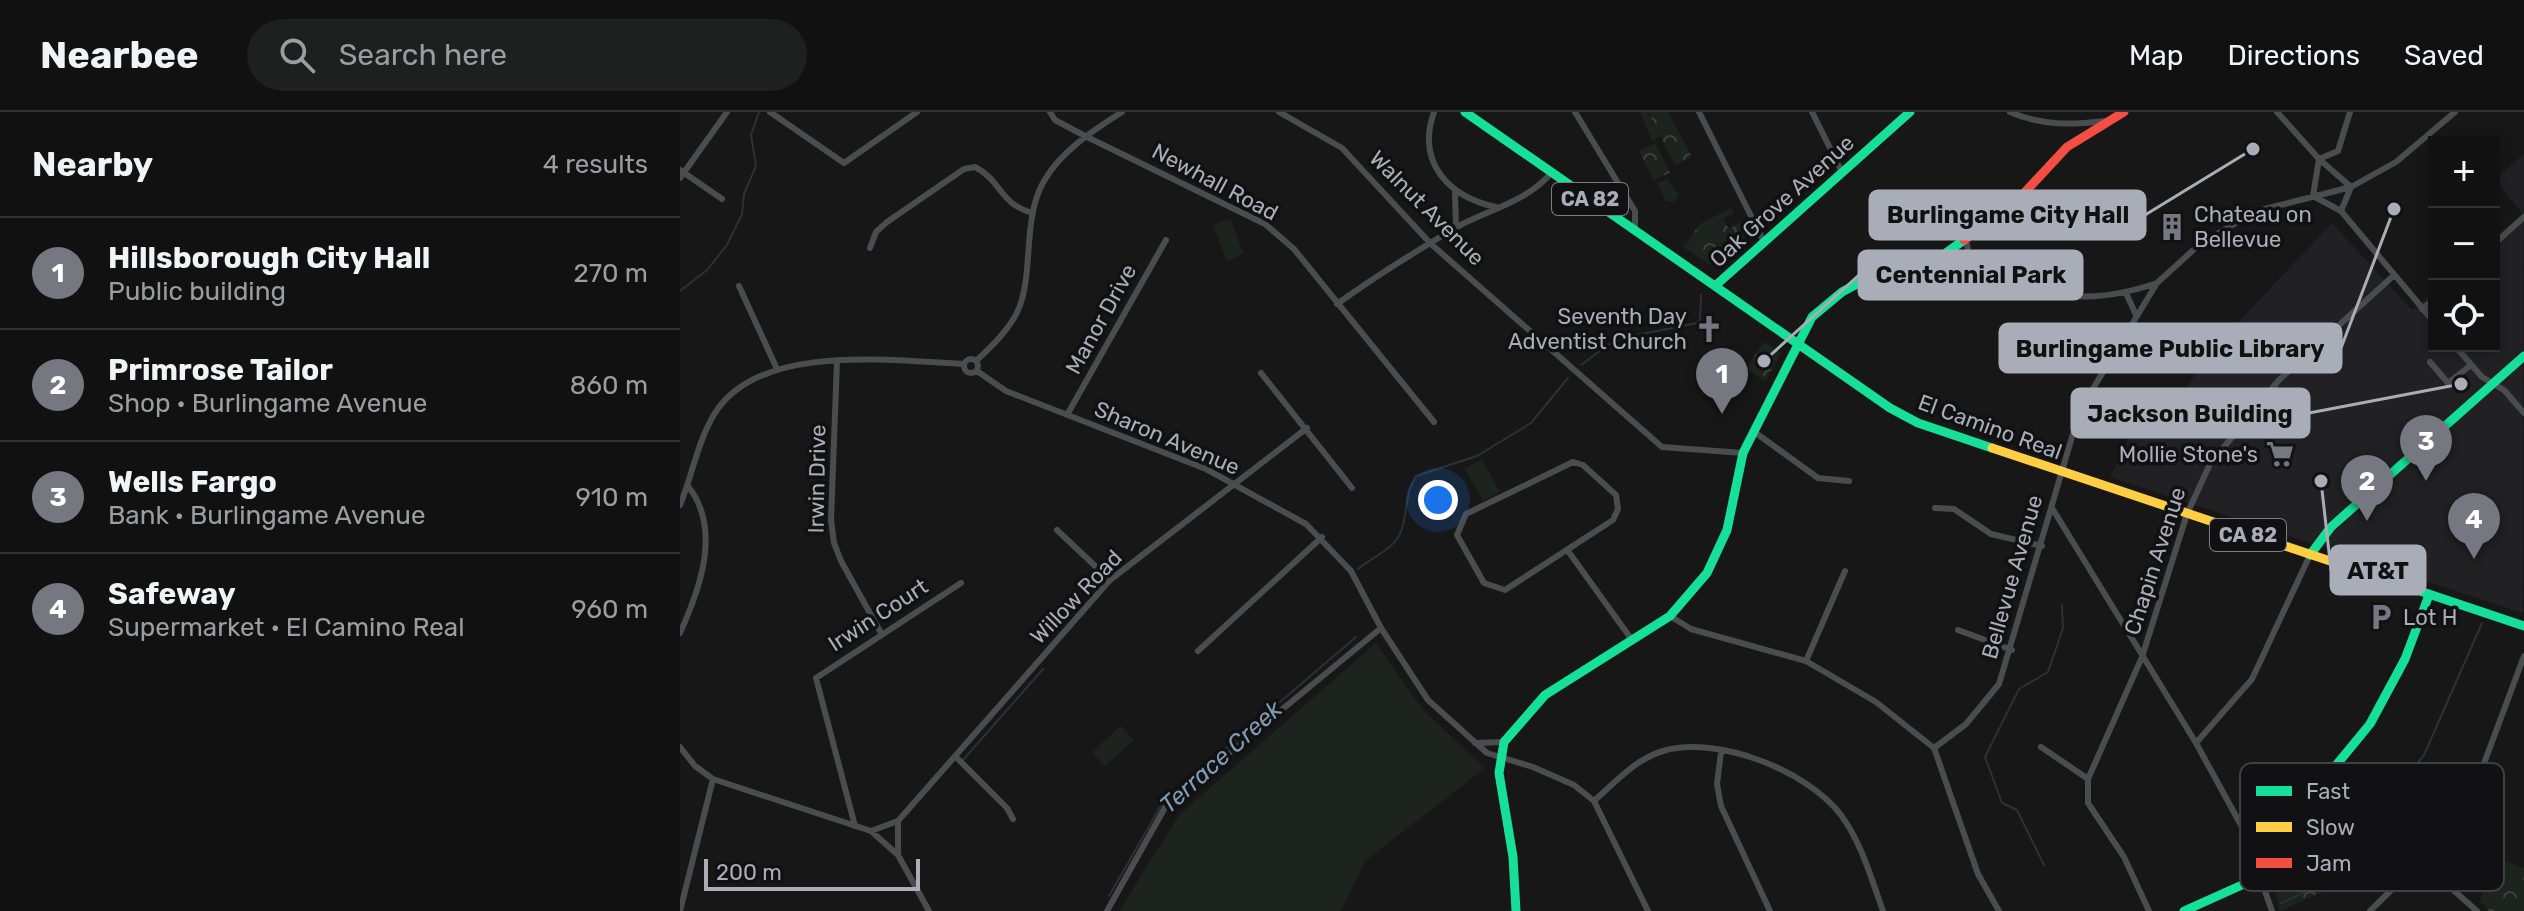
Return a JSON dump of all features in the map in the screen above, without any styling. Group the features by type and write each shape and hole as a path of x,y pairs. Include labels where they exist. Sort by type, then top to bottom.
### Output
{"street":[{"path":"722,199 681,173 727,112"},
{"path":"770,112 844,163 917,112"},
{"name":"Newhall Road","path":"1050,112 1055,120 1085,136 1265,224 1294,249 1434,422"},
{"path":"976,361 996,342 1019,308 1033,213 1044,181 1085,136 1122,112"},
{"name":"Walnut Avenue","path":"1279,112 1342,148 1431,244 1662,447 1743,453"},
{"path":"1434,112 1430,131 1431,153 1440,175 1455,192 1497,207"},
{"name":"El Camino Real","path":"1465,112 1797,343 1918,423 2524,626"},
{"path":"1575,112 1635,211 1635,230"},
{"path":"1699,112 1764,242"},
{"path":"1812,112 1842,172"},
{"name":"Oak Grove Avenue","path":"1715,286 1910,112"},
{"path":"2010,112 2031,120 2065,126 2105,121"},
{"path":"1516,911 1499,759 1504,742 1545,695 1580,670 1670,616 1701,582 1720,549 1743,453 1812,317 1842,292 1879,272 1939,258 2012,206 2067,147 2124,112"},
{"path":"2277,112 2319,159 2351,187 2341,211"},
{"path":"2319,159 2338,151 2350,112"},
{"name":"Bellevue Avenue","path":"1934,748 1966,724 1999,684 2012,650 2080,410 2157,283 2201,243 2228,225 2257,211 2351,187 2396,162 2455,112"},
{"path":"2065,126 2067,147"},
{"path":"2319,159 2313,196 2341,211 2428,316"},
{"path":"870,248 876,232 887,222 964,169 975,167 985,172 1014,208 1033,213"},
{"path":"1337,304 1385,270 1456,228 1529,195 1552,172"},
{"path":"1455,192 1456,228"},
{"path":"2500,239 2524,217"},
{"path":"1966,239 1971,266"},
{"name":"Manor Drive","path":"1067,415 1166,240"},
{"path":"1939,258 2055,295 2085,299 2126,293 2157,283"},
{"name":"Chapin Avenue","path":"2088,779 2142,657 2187,514 2210,464 2255,406 2326,334 2393,276"},
{"path":"739,286 777,369"},
{"path":"2126,293 2136,315"},
{"path":"2422,309 2428,304"},
{"path":"2460,352 2471,365 2504,390 2524,413"},
{"path":"2196,743 2252,679 2310,555 2331,527 2524,356"},
{"path":"680,505 684,485 716,412 739,388 777,369 837,361 964,364 970,359 976,361"},
{"name":"Irwin Drive","path":"837,361 831,520 834,543 881,633"},
{"path":"976,361 977,371"},
{"path":"2430,362 2448,383 2471,365"},
{"name":"Sharon Avenue","path":"964,364 969,373 977,371 1006,391 1206,469 1306,524 1322,537 1351,571 1381,628 1428,700 1474,743 1499,759 1547,773 1574,785 1594,801"},
{"path":"1261,373 1352,488"},
{"name":"Willow Road","path":"871,831 898,821 957,758 1110,580 1218,494 1236,486 1307,428"},
{"path":"1753,431 1818,478 1849,481"},
{"path":"1573,462 1583,465 1616,495 1618,509 1613,520 1568,551 1505,590 1494,588 1484,583 1468,556 1457,535 1459,523 1466,514 1563,464 1573,462"},
{"path":"680,633 704,569 701,512 697,497 684,485"},
{"path":"2052,507 2196,743 2240,823"},
{"path":"1935,508 1954,509 1991,534 2042,546"},
{"path":"1057,530 1110,580"},
{"path":"1198,651 1322,537"},
{"path":"1568,551 1632,640"},
{"path":"1806,661 1845,571"},
{"name":"Irwin Court","path":"807,679 816,678 961,583"},
{"path":"2340,763 2370,724 2405,659 2429,595"},
{"path":"1670,616 1691,629 1806,661 1876,702 1934,748 1978,874 1999,911"},
{"path":"1107,911 1167,804 1381,628"},
{"path":"1958,630 2012,650"},
{"path":"2484,763 2524,656"},
{"name":"Irwin Court","path":"816,678 855,826"},
{"path":"1474,743 1504,742"},
{"path":"680,747 683,758 713,779 871,831 898,855 929,911"},
{"path":"2041,747 2088,779 2088,803 2124,857 2149,911"},
{"path":"1648,911 1594,801 1643,759 1665,750 1721,752 1754,758 1787,770 1818,790 1857,839 1883,911"},
{"path":"1721,752 1717,784 1721,806 1770,911"},
{"path":"957,758 1007,808 1013,819"},
{"path":"680,911 713,779"},
{"path":"898,821 898,855"},
{"path":"2184,911 2240,886"},
{"path":"2266,891 2272,911"},
{"path":"2370,911 2390,891"},
{"path":"2455,891 2477,911"}],"shaded area":[{"path":"2524,154 2523,613 2110,477 2148,400 2171,413 2207,355 2332,223 2412,310 2428,296 2428,352 2500,352 2500,233 2522,213 2500,185 2500,175"}],"green space":[{"path":"1640,112 1647,112 1660,136 1652,141"},
{"path":"1648,112 1668,112 1692,157 1675,165"},
{"path":"1655,143 1670,173 1653,180 1639,151"},
{"path":"1667,179 1679,195 1674,202 1666,201 1657,183"},
{"path":"1731,208 1734,213 1723,218 1729,229 1741,222 1747,236 1712,266 1683,247 1700,224"},
{"path":"1231,219 1243,253 1227,262 1214,228 1216,224"},
{"path":"1764,342 1781,353 1765,381 1746,368"},
{"path":"1482,459 1500,492 1483,501 1465,469"},
{"path":"1376,643 1423,710 1485,768 1365,861 1341,911 1119,911 1179,815"},
{"path":"1121,726 1134,740 1105,766 1092,752"},
{"path":"2504,861 2524,868 2524,911 2489,911 2480,901 2483,891 2504,891"},
{"path":"2276,891 2324,891 2280,911"}],"waterway":[{"path":"680,291 707,270 727,245 742,214 744,194 756,166 751,135 759,112"},
{"name":"Terrace Creek","path":"1581,365 1616,339 1697,323 1700,319 1701,295"},
{"name":"Terrace Creek","path":"1358,569 1398,537 1416,476 1477,456 1531,423 1568,378"},
{"path":"2044,865 2017,810 2002,803 1985,757 2019,689 2048,672 2063,628 2062,605"},
{"path":"2418,763 2424,755 2482,623"},
{"name":"Terrace Creek","path":"1109,896 1163,802 1356,637"},
{"path":"963,760 1043,669"},
{"path":"2281,903 2306,891"}],"traffic: fast":[{"path":"1465,112 1890,408 1918,423 1992,448"},
{"path":"1715,286 1910,112"},
{"path":"1516,911 1513,857 1499,773 1504,742 1545,695 1670,616 1707,573 1727,530 1743,453 1812,317 1842,292 1879,272 1939,258 1964,240"},
{"path":"2310,555 2331,527 2524,356"},
{"path":"2396,583 2524,626"},
{"path":"2338,763 2370,724 2405,659 2429,595"},
{"path":"2184,911 2240,886"}],"traffic: slow":[{"path":"1992,448 2396,583"}],"traffic: jam":[{"path":"1964,240 2012,206 2067,147 2124,112"}],"place":[{"name":"Burlingame City Hall","path":"2253,149"},
{"name":"Burlingame Public Library","path":"2394,209"},
{"name":"Chateau on Bellevue","path":"2172,227"},
{"name":"Seventh Day Adventist Church","path":"1709,329"},
{"name":"Centennial Park","path":"1764,361"},
{"name":"Jackson Building","path":"2461,384"},
{"name":"Hillsborough City Hall","path":"1722,414"},
{"name":"Mollie Stone's","path":"2280,454"},
{"name":"AT&T","path":"2321,481"},
{"name":"Wells Fargo","path":"2426,481"},
{"name":"Primrose Tailor","path":"2367,521"},
{"name":"Safeway","path":"2474,559"},
{"name":"Lot H","path":"2381,617"}]}
